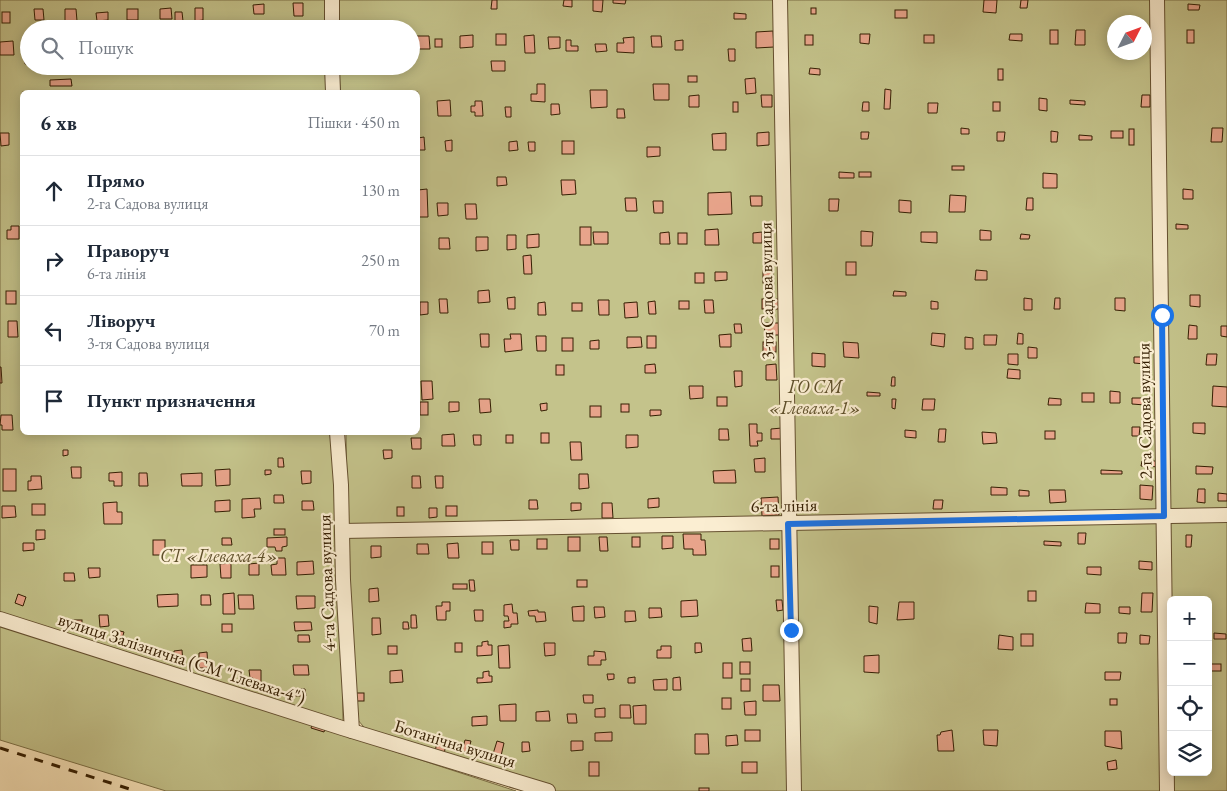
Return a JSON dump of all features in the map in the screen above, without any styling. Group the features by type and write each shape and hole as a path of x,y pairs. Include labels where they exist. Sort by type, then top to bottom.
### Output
{"street":[{"path":"332,0 332,20"},
{"name":"3-тя Садова вулиця","path":"780,0 794,791"},
{"name":"2-га Садова вулиця","path":"1157,0 1167,791"},
{"path":"332,75 333,90"},
{"name":"4-та Садова вулиця","path":"338,435 342,486 345,614 352,731"},
{"name":"6-та лінія","path":"342,531 1227,515"},
{"name":"вулиця Залізнична (СМ \"Глеваха-4\")","path":"0,619 352,731"},
{"name":"Ботанічна вулиця","path":"352,731 548,791"}],"green space":[{"name":"СТ «Глеваха-4»","path":"0,0 334,0 334,20 20,20 20,75 335,75 335,90 20,90 20,435 339,435 343,721 0,617"},
{"name":"ГО СМ «Глеваха-1»","path":"338,0 1227,0 1227,791 547,791 369,733 351,712 346,435 420,435 420,90 340,90 339,75 420,75 420,20 339,20"},
{"path":"0,625 516,791 166,791 0,740"}],"building":[{"path":"492,0 497,0 497,9 491,9"},
{"path":"564,0 572,0 572,7 563,6"},
{"path":"593,0 603,0 602,12 593,11"},
{"path":"613,0 626,0 625,4 613,3"},
{"path":"984,0 997,0 996,13 983,12"},
{"path":"1021,0 1028,0 1027,8 1020,8"},
{"path":"293,3 303,3 303,16 294,16"},
{"path":"264,4 264,14 254,14 253,5"},
{"path":"1188,4 1200,5 1199,10 1188,10"},
{"path":"171,8 172,19 160,19 160,9"},
{"path":"195,8 203,8 203,20 195,20"},
{"path":"811,8 816,8 816,14 811,14"},
{"path":"34,9 43,9 44,20 35,20"},
{"path":"65,9 76,9 77,20 65,20"},
{"path":"127,9 138,9 138,20 127,20"},
{"path":"895,10 907,10 907,18 895,18"},
{"path":"2,12 10,12 10,23 2,23"},
{"path":"108,12 108,20 97,20 96,13"},
{"path":"175,12 182,12 183,20 175,20"},
{"path":"734,13 746,14 746,19 734,19"},
{"path":"1050,30 1058,30 1058,44 1050,44"},
{"path":"1076,30 1085,30 1085,45 1075,45"},
{"path":"1187,30 1194,30 1194,43 1187,43"},
{"path":"773,31 774,47 756,48 756,32"},
{"path":"496,34 506,34 506,45 496,45"},
{"path":"860,34 870,34 869,44 860,43"},
{"path":"1010,34 1022,34 1022,41 1009,40"},
{"path":"473,35 473,47 460,48 460,36"},
{"path":"534,35 535,53 525,53 524,36"},
{"path":"805,35 813,35 813,45 805,45"},
{"path":"924,35 934,35 934,43 924,43"},
{"path":"420,36 429,36 430,49 420,49"},
{"path":"651,36 661,36 662,47 652,47"},
{"path":"548,37 560,37 560,48 549,49"},
{"path":"634,37 634,53 617,52 617,43 624,43 623,38"},
{"path":"435,39 442,39 442,47 435,47"},
{"path":"566,40 571,40 571,46 578,46 578,51 566,51"},
{"path":"683,40 683,50 675,50 675,41"},
{"path":"13,41 14,55 0,55 0,42"},
{"path":"595,44 606,44 607,51 596,52"},
{"path":"728,49 735,49 735,61 729,61"},
{"path":"491,61 505,61 505,71 492,71"},
{"path":"810,68 820,69 820,75 809,74"},
{"path":"998,69 1003,69 1003,80 998,80"},
{"path":"688,76 697,76 697,82 688,82"},
{"path":"755,78 756,93 746,94 745,79"},
{"path":"71,79 72,86 50,86 50,80"},
{"path":"537,84 545,84 545,102 531,101 531,94 537,94"},
{"path":"653,84 669,84 669,100 654,100"},
{"path":"885,89 891,90 890,109 884,109"},
{"path":"590,90 607,90 607,107 591,108"},
{"path":"699,95 699,107 689,107 689,96"},
{"path":"761,95 772,95 772,107 762,107"},
{"path":"1142,95 1150,95 1150,107 1141,107"},
{"path":"1039,98 1047,99 1047,111 1039,110"},
{"path":"450,100 451,116 438,116 437,101"},
{"path":"1070,100 1085,101 1085,105 1070,104"},
{"path":"475,101 482,101 483,116 475,116 475,112 471,112 471,106 475,106"},
{"path":"733,102 738,102 738,112 733,112"},
{"path":"863,102 869,102 869,111 862,111"},
{"path":"993,102 1000,102 1000,111 993,111"},
{"path":"928,103 938,103 937,113 928,113"},
{"path":"551,104 559,104 560,114 551,115"},
{"path":"505,107 511,107 511,117 506,117"},
{"path":"617,109 624,109 625,118 617,118"},
{"path":"961,128 969,129 969,134 961,134"},
{"path":"1212,128 1223,128 1222,142 1211,142"},
{"path":"1129,129 1134,129 1134,145 1129,145"},
{"path":"1051,131 1058,132 1057,142 1051,142"},
{"path":"1111,131 1123,131 1123,138 1111,138"},
{"path":"769,132 769,145 757,146 757,133"},
{"path":"861,132 869,132 868,139 861,139"},
{"path":"997,132 1005,132 1004,141 997,141"},
{"path":"0,133 9,133 9,145 1,146"},
{"path":"726,133 726,150 713,150 712,134"},
{"path":"1079,135 1092,136 1092,140 1079,140"},
{"path":"424,137 425,150 420,150 420,138"},
{"path":"452,140 452,151 446,151 445,141"},
{"path":"517,141 518,150 509,151 509,142"},
{"path":"562,141 574,141 574,154 562,154"},
{"path":"528,142 535,142 535,151 529,151"},
{"path":"647,147 660,147 660,156 647,157"},
{"path":"952,166 964,166 964,170 952,170"},
{"path":"839,172 854,173 854,178 839,178"},
{"path":"859,172 871,172 871,177 859,177"},
{"path":"1043,173 1057,174 1057,188 1043,188"},
{"path":"497,177 506,177 507,185 497,186"},
{"path":"561,180 575,180 576,194 562,195"},
{"path":"427,189 428,217 420,217 420,190"},
{"path":"1183,189 1193,190 1193,199 1183,199"},
{"path":"731,192 732,214 708,215 708,193"},
{"path":"950,195 966,196 965,212 949,212"},
{"path":"750,196 762,196 762,206 751,206"},
{"path":"625,198 636,198 637,211 626,211"},
{"path":"1027,198 1033,198 1033,210 1026,210"},
{"path":"829,199 839,199 838,211 829,211"},
{"path":"899,200 911,201 911,213 899,212"},
{"path":"653,201 663,201 663,213 654,213"},
{"path":"437,203 448,203 448,215 438,216"},
{"path":"465,204 476,204 477,219 466,219"},
{"path":"1176,224 1188,225 1188,229 1176,229"},
{"path":"11,226 19,226 19,239 7,239 7,230 11,230"},
{"path":"580,227 591,227 591,245 580,245"},
{"path":"718,229 719,245 705,245 705,230"},
{"path":"980,230 991,231 991,240 980,240"},
{"path":"861,231 873,232 872,246 861,246"},
{"path":"593,232 608,232 608,244 594,244"},
{"path":"669,232 670,244 660,244 660,233"},
{"path":"762,232 762,243 753,243 753,233"},
{"path":"921,232 937,232 937,243 921,242"},
{"path":"678,233 687,233 687,244 678,244"},
{"path":"539,234 539,247 527,248 527,235"},
{"path":"1021,234 1030,235 1029,239 1020,239"},
{"path":"507,235 516,235 516,249 507,250"},
{"path":"476,237 488,237 488,250 476,251"},
{"path":"439,238 449,238 450,249 439,249"},
{"path":"531,255 532,274 524,274 523,256"},
{"path":"846,262 856,262 856,275 846,275"},
{"path":"976,270 987,271 987,280 975,280"},
{"path":"763,271 773,271 773,283 763,283"},
{"path":"715,272 727,272 727,280 715,281"},
{"path":"695,273 704,273 704,283 695,283"},
{"path":"489,290 490,302 478,303 478,291"},
{"path":"6,291 16,291 16,304 6,304"},
{"path":"894,291 906,292 906,296 893,296"},
{"path":"1190,295 1200,295 1200,307 1190,306"},
{"path":"515,297 515,309 508,309 507,298"},
{"path":"1024,298 1032,299 1032,310 1024,310"},
{"path":"1055,298 1060,298 1060,309 1054,309"},
{"path":"1115,298 1125,298 1125,311 1115,310"},
{"path":"439,299 447,299 448,313 440,313"},
{"path":"762,299 779,299 779,309 762,309"},
{"path":"598,300 609,300 609,315 599,315"},
{"path":"704,300 713,300 714,313 705,313"},
{"path":"655,301 656,314 649,314 648,302"},
{"path":"679,301 689,301 689,309 679,309"},
{"path":"931,301 938,302 938,309 931,309"},
{"path":"420,302 428,302 428,314 420,315"},
{"path":"545,302 546,315 538,315 538,303"},
{"path":"637,302 638,317 625,318 624,303"},
{"path":"572,303 582,303 582,311 572,311"},
{"path":"8,321 17,321 18,337 8,337"},
{"path":"764,323 779,323 779,335 765,335"},
{"path":"734,324 741,324 742,333 735,333"},
{"path":"1189,325 1197,326 1197,339 1188,339"},
{"path":"1221,326 1227,326 1227,337 1221,336"},
{"path":"932,333 945,334 944,347 931,345"},
{"path":"1018,333 1023,334 1023,344 1017,344"},
{"path":"480,334 489,334 489,347 481,347"},
{"path":"510,334 521,334 522,350 505,352 504,339 511,339"},
{"path":"731,334 731,347 720,347 719,335"},
{"path":"984,335 997,335 996,345 984,345"},
{"path":"536,336 546,336 546,351 537,351"},
{"path":"647,336 656,336 656,348 647,348"},
{"path":"627,337 641,337 642,347 627,348"},
{"path":"965,337 973,338 973,349 965,349"},
{"path":"562,338 573,338 573,351 562,351"},
{"path":"599,340 599,349 590,349 590,341"},
{"path":"763,342 776,342 776,352 763,352"},
{"path":"843,342 858,343 859,358 844,357"},
{"path":"1028,347 1037,348 1037,358 1028,358"},
{"path":"812,353 825,354 825,367 812,366"},
{"path":"1008,354 1018,354 1018,365 1008,364"},
{"path":"1207,354 1217,354 1216,365 1206,365"},
{"path":"1134,357 1145,357 1145,364 1134,363"},
{"path":"655,364 656,373 645,373 645,365"},
{"path":"776,364 777,380 766,380 766,365"},
{"path":"556,365 564,365 564,375 556,375"},
{"path":"1,367 2,383 0,383"},
{"path":"1008,369 1020,370 1020,379 1007,378"},
{"path":"734,371 742,371 742,386 735,387"},
{"path":"892,377 895,377 895,386 891,386"},
{"path":"421,381 432,381 433,399 422,400"},
{"path":"689,386 703,386 703,398 690,399"},
{"path":"1213,386 1227,387 1227,407 1212,406"},
{"path":"1110,391 1120,392 1120,403 1110,403"},
{"path":"867,392 880,393 880,396 867,396"},
{"path":"1082,393 1094,393 1094,402 1082,402"},
{"path":"717,397 727,397 727,406 717,406"},
{"path":"1049,398 1061,399 1061,405 1048,405"},
{"path":"1132,398 1145,398 1145,405 1132,404"},
{"path":"479,399 490,399 491,412 480,413"},
{"path":"892,399 896,399 895,409 892,408"},
{"path":"923,399 935,399 934,410 922,410"},
{"path":"420,402 428,402 428,415 420,415"},
{"path":"449,402 459,402 459,411 449,412"},
{"path":"547,403 547,410 541,411 540,404"},
{"path":"621,404 629,404 629,412 621,412"},
{"path":"590,406 601,406 601,417 590,417"},
{"path":"650,410 661,410 661,415 650,416"},
{"path":"1,415 12,415 13,430 2,430 2,425 0,425"},
{"path":"1193,423 1205,423 1205,434 1193,433"},
{"path":"749,424 757,424 757,433 762,433 762,441 757,441 758,446 750,446"},
{"path":"1132,427 1140,427 1139,436 1132,436"},
{"path":"782,428 782,439 771,439 771,429"},
{"path":"719,429 728,429 729,440 719,440"},
{"path":"939,429 946,429 945,442 938,442"},
{"path":"905,430 916,431 916,438 905,437"},
{"path":"1045,431 1055,431 1055,439 1045,439"},
{"path":"982,432 996,433 997,443 983,444"},
{"path":"541,433 549,433 549,443 541,443"},
{"path":"454,434 455,446 442,446 442,435"},
{"path":"473,435 481,435 481,445 474,445"},
{"path":"506,435 513,435 513,443 506,443"},
{"path":"626,435 638,435 638,447 626,448"},
{"path":"411,438 421,438 421,449 412,449"},
{"path":"570,442 581,442 582,460 571,460"},
{"path":"63,450 68,450 68,455 63,456"},
{"path":"383,450 392,450 392,458 384,459"},
{"path":"278,458 283,458 284,467 278,467"},
{"path":"765,458 765,472 755,472 754,459"},
{"path":"1142,461 1161,461 1161,467 1141,466"},
{"path":"1196,466 1213,467 1212,474 1196,474"},
{"path":"71,467 81,467 81,478 72,478"},
{"path":"3,469 16,469 16,491 3,491"},
{"path":"230,469 230,485 216,486 215,470"},
{"path":"265,470 271,470 271,474 265,475"},
{"path":"735,470 736,483 714,483 713,471"},
{"path":"1101,470 1122,471 1122,474 1101,474"},
{"path":"301,471 311,471 311,483 302,484"},
{"path":"122,472 122,486 114,486 114,481 109,481 109,473"},
{"path":"139,473 147,473 148,486 139,486"},
{"path":"202,473 202,486 182,486 181,474"},
{"path":"579,474 588,474 589,488 579,489"},
{"path":"31,476 41,476 42,489 28,490 28,481 31,481"},
{"path":"412,476 420,476 421,488 412,488"},
{"path":"435,476 443,476 443,488 436,488"},
{"path":"1140,485 1153,486 1152,500 1140,499"},
{"path":"991,487 1007,488 1007,495 991,495"},
{"path":"1198,489 1205,489 1205,503 1197,502"},
{"path":"1019,490 1029,491 1029,496 1019,496"},
{"path":"1049,490 1065,490 1066,502 1050,503"},
{"path":"1218,493 1227,494 1227,501 1218,501"},
{"path":"274,495 283,495 284,503 274,503"},
{"path":"778,497 779,515 762,516 761,498"},
{"path":"260,498 261,509 254,509 255,517 242,518 242,499"},
{"path":"659,498 659,507 648,508 648,499"},
{"path":"230,500 230,511 215,512 215,501"},
{"path":"529,500 537,500 538,509 529,509"},
{"path":"934,500 943,500 942,509 933,509"},
{"path":"302,501 313,501 314,510 302,510"},
{"path":"117,502 117,512 122,512 122,524 104,524 103,503"},
{"path":"571,503 581,503 581,510 571,511"},
{"path":"602,503 612,503 613,518 602,518"},
{"path":"32,504 45,504 45,515 32,515"},
{"path":"2,506 15,506 16,517 2,518"},
{"path":"446,506 457,506 457,516 446,516"},
{"path":"397,507 404,507 404,516 397,516"},
{"path":"429,508 437,508 437,517 429,518"},
{"path":"274,529 285,529 285,535 274,535"},
{"path":"36,530 45,530 45,539 36,540"},
{"path":"1078,533 1086,533 1085,544 1078,544"},
{"path":"683,534 701,534 701,540 705,540 706,555 693,555 693,549 684,549"},
{"path":"1186,535 1192,535 1191,547 1186,547"},
{"path":"662,536 673,536 673,548 662,549"},
{"path":"287,537 287,546 282,547 282,551 276,551 275,547 267,547 267,538"},
{"path":"568,537 580,537 580,551 568,551"},
{"path":"599,537 607,537 608,551 600,551"},
{"path":"632,537 640,537 640,547 632,547"},
{"path":"222,538 231,538 232,545 222,545"},
{"path":"537,539 547,539 547,549 537,549"},
{"path":"770,539 779,539 779,549 770,549"},
{"path":"153,540 165,540 165,555 153,555"},
{"path":"510,540 519,540 519,550 511,550"},
{"path":"1044,541 1061,542 1061,546 1044,545"},
{"path":"482,542 493,542 493,554 482,554"},
{"path":"23,543 34,543 34,550 23,551"},
{"path":"458,543 459,558 448,558 447,544"},
{"path":"417,544 428,544 429,554 417,554"},
{"path":"371,546 381,546 381,557 371,558"},
{"path":"277,558 285,558 286,575 272,575 271,565 277,564"},
{"path":"313,561 314,574 297,575 297,562"},
{"path":"1139,561 1152,562 1152,570 1139,569"},
{"path":"231,563 231,578 221,578 220,564"},
{"path":"259,563 259,575 249,575 249,564"},
{"path":"191,565 207,565 207,577 191,578"},
{"path":"771,566 779,566 779,577 771,577"},
{"path":"1087,567 1101,567 1101,575 1087,574"},
{"path":"88,568 100,568 100,577 89,578"},
{"path":"64,573 74,573 75,581 64,581"},
{"path":"469,580 474,580 475,591 470,591"},
{"path":"577,580 587,580 587,587 577,587"},
{"path":"453,584 467,584 467,589 453,589"},
{"path":"327,586 334,586 334,593 328,594"},
{"path":"378,588 379,601 369,602 369,589"},
{"path":"1028,591 1036,591 1036,601 1028,601"},
{"path":"234,593 235,614 223,614 223,594"},
{"path":"1142,593 1153,593 1152,612 1141,612"},
{"path":"18,594 26,597 23,606 15,603"},
{"path":"178,594 178,606 158,607 157,595"},
{"path":"201,595 210,595 211,605 201,605"},
{"path":"238,595 253,595 254,609 239,609"},
{"path":"296,596 315,596 315,608 297,609"},
{"path":"697,600 698,616 681,617 681,601"},
{"path":"776,600 782,600 783,610 777,611"},
{"path":"442,602 450,602 450,611 446,611 446,620 437,620 436,606 442,606"},
{"path":"899,602 914,602 914,619 897,620"},
{"path":"1086,603 1100,604 1100,613 1085,613"},
{"path":"512,604 513,613 517,613 518,624 511,624 511,627 504,628 504,621 509,621 508,616 504,616 504,605"},
{"path":"584,606 584,621 573,621 572,607"},
{"path":"869,606 878,607 877,624 869,622"},
{"path":"594,607 604,607 605,617 595,618"},
{"path":"1119,607 1130,607 1130,614 1119,613"},
{"path":"649,608 661,608 662,617 649,618"},
{"path":"474,610 483,610 483,621 475,621"},
{"path":"538,610 538,612 545,612 546,621 536,622 535,616 529,616 528,611"},
{"path":"625,611 635,611 636,621 625,622"},
{"path":"99,615 108,615 109,626 100,627"},
{"path":"411,615 416,615 417,628 411,628"},
{"path":"372,618 380,618 381,634 372,635"},
{"path":"70,620 82,620 82,628 70,628"},
{"path":"294,622 311,622 312,630 295,631"},
{"path":"403,622 408,622 409,629 403,629"},
{"path":"222,624 232,624 232,632 222,632"},
{"path":"116,630 124,632 121,642 113,640"},
{"path":"1118,633 1127,633 1126,643 1118,643"},
{"path":"1214,633 1226,634 1226,639 1214,639"},
{"path":"1021,634 1033,634 1033,646 1021,646"},
{"path":"298,635 309,635 310,642 298,642"},
{"path":"999,635 1013,637 1013,650 998,649"},
{"path":"1140,635 1150,636 1149,644 1140,644"},
{"path":"751,638 752,651 743,651 742,639"},
{"path":"488,641 488,645 492,645 492,655 477,656 477,646 482,646 482,642"},
{"path":"455,643 462,643 462,652 455,652"},
{"path":"544,643 555,643 555,655 545,656"},
{"path":"695,643 701,643 702,652 695,653"},
{"path":"509,645 510,668 499,668 498,646"},
{"path":"388,646 397,646 397,654 388,654"},
{"path":"661,646 671,646 671,658 657,658 657,650 661,650"},
{"path":"182,650 183,663 174,663 174,651"},
{"path":"594,651 605,652 606,660 601,660 601,665 588,665 588,656 594,656"},
{"path":"207,652 208,668 199,668 199,653"},
{"path":"879,655 879,673 864,672 864,656"},
{"path":"740,662 750,662 750,674 740,674"},
{"path":"723,663 732,663 732,678 723,678"},
{"path":"1212,664 1221,664 1221,671 1212,671"},
{"path":"293,665 308,665 309,675 294,675"},
{"path":"249,670 261,670 261,684 253,684 253,678 250,678"},
{"path":"402,670 403,682 390,683 390,671"},
{"path":"489,671 489,676 492,676 492,682 477,683 477,678 483,678 483,672"},
{"path":"1105,672 1121,672 1120,680 1105,680"},
{"path":"607,674 614,674 614,679 608,680"},
{"path":"635,677 635,683 628,683 628,678"},
{"path":"680,677 681,690 673,690 673,678"},
{"path":"667,679 667,690 654,690 653,680"},
{"path":"741,679 750,679 750,691 741,691"},
{"path":"763,685 779,685 780,701 763,701"},
{"path":"293,689 305,689 306,696 294,696"},
{"path":"355,693 364,693 364,701 355,701"},
{"path":"583,695 593,695 593,703 584,703"},
{"path":"722,698 731,698 731,709 722,709"},
{"path":"1110,699 1117,699 1117,705 1110,705"},
{"path":"756,701 756,715 745,715 744,702"},
{"path":"516,704 516,721 500,721 499,705"},
{"path":"620,705 630,705 631,718 620,718"},
{"path":"646,705 646,724 634,724 633,706"},
{"path":"605,708 605,717 595,717 595,709"},
{"path":"549,711 550,721 536,721 536,712"},
{"path":"567,714 576,714 577,723 568,723"},
{"path":"487,716 487,725 472,726 472,717"},
{"path":"313,722 326,726 324,732 311,728"},
{"path":"745,730 760,730 760,741 745,741"},
{"path":"952,730 954,751 938,751 937,735 940,735 941,732"},
{"path":"983,730 998,730 997,746 984,745"},
{"path":"1105,731 1121,731 1122,749 1105,746"},
{"path":"612,732 612,741 595,741 595,733"},
{"path":"695,734 708,734 709,754 695,754"},
{"path":"737,735 738,745 726,746 726,736"},
{"path":"465,740 471,741 468,752 462,751"},
{"path":"497,741 504,743 501,756 493,754"},
{"path":"571,741 583,741 583,750 571,751"},
{"path":"522,742 529,742 530,751 522,752"},
{"path":"437,743 446,745 443,758 434,755"},
{"path":"1116,760 1117,769 1108,770 1107,762"},
{"path":"589,762 599,762 599,776 589,776"},
{"path":"742,762 757,762 757,773 742,773"},
{"path":"699,788 709,788 709,791 699,791"}],"railway":[{"path":"0,748 136,791"}],"route":[{"path":"791,630 788,524 1164,516 1162,315"}]}
